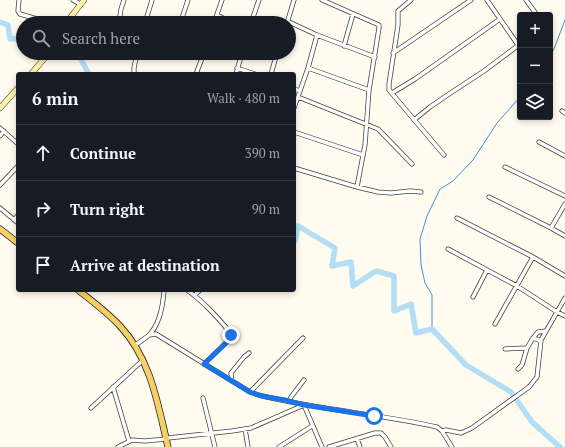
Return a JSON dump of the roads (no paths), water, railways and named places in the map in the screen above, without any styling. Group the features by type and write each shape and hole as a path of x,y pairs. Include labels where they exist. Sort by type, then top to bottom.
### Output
{"main road":[{"path":"1,230 16,239"},
{"path":"1,230 16,241"},
{"path":"80,292 108,314 136,346 149,372 167,438"},
{"path":"86,292 108,309 129,331 147,361 155,382 169,447"}],"street":[{"path":"19,0 18,11 20,14 27,16"},
{"path":"71,16 82,2 73,0"},
{"path":"120,16 124,0"},
{"path":"147,16 152,0"},
{"path":"183,16 188,0"},
{"path":"217,15 222,0"},
{"path":"253,16 259,0"},
{"path":"289,16 294,0"},
{"path":"322,0 378,25 379,28 369,90 363,155 356,187"},
{"path":"411,0 406,1 398,11 398,25 389,90 444,155"},
{"path":"394,53 471,0"},
{"path":"487,0 517,41"},
{"path":"526,0 535,12"},
{"path":"344,46 353,14"},
{"path":"392,93 415,79 500,19"},
{"path":"296,26 375,58"},
{"path":"296,102 308,68 317,35"},
{"path":"414,120 430,107 484,72 517,46"},
{"path":"33,72 43,60"},
{"path":"134,72 136,60"},
{"path":"197,72 201,60"},
{"path":"236,72 240,60"},
{"path":"272,72 275,60"},
{"path":"237,68 249,72"},
{"path":"308,68 369,90"},
{"path":"0,108 16,90"},
{"path":"296,90 300,91"},
{"path":"298,96 378,129 412,164"},
{"path":"0,128 16,140"},
{"path":"0,136 4,131"},
{"path":"296,133 363,155"},
{"path":"539,142 565,156"},
{"path":"505,166 565,196"},
{"path":"0,185 16,168"},
{"path":"296,169 356,187 378,192 421,192"},
{"path":"489,197 565,236"},
{"path":"551,228 565,204"},
{"path":"0,208 14,220 16,218"},
{"path":"457,218 533,257 565,276"},
{"path":"448,249 517,286 565,316"},
{"path":"495,324 533,257"},
{"path":"473,297 487,270"},
{"path":"137,344 149,335 159,319 164,292"},
{"path":"190,292 216,316 231,335 231,338 204,364"},
{"path":"195,296 198,292"},
{"path":"442,431 446,430 462,433 472,428 529,387 537,377 541,341 565,298"},
{"path":"518,369 522,365 527,348 533,338 538,332 546,331"},
{"path":"149,335 156,334 250,392 261,396 304,405 437,427 442,431 452,447"},
{"path":"250,392 303,338"},
{"path":"533,338 541,341"},
{"path":"505,349 527,348"},
{"path":"232,382 231,373 249,353"},
{"path":"91,408 143,360"},
{"path":"289,401 304,380"},
{"path":"113,387 129,441"},
{"path":"203,398 215,447"},
{"path":"304,405 322,447"},
{"path":"118,447 132,440 145,441 251,428 304,405"},
{"path":"279,447 312,426"},
{"path":"245,429 248,447"},
{"path":"329,447 375,433 381,433 391,447"},
{"path":"357,438 360,447"}],"waterway":[{"path":"553,50 565,20"},
{"path":"0,22 8,25 10,39 16,39"},
{"path":"81,60 88,72"},
{"path":"432,329 432,295 425,283 421,265 420,239 427,216 440,189 453,181 473,160 497,123 517,100"},
{"path":"296,236 298,226 335,248 332,266 351,262 353,286 376,271 394,276 394,311 411,304 416,333 432,329 466,365 511,392 532,422 560,447"}]}
